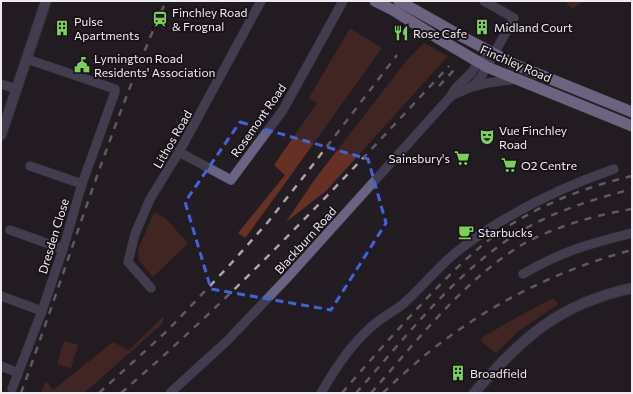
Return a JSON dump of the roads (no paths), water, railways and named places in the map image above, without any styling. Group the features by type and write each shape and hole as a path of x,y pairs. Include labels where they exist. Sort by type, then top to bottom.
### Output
{"highway":[{"name":"Finchley Road","path":"375,1 394,10 482,65 632,126"},
{"name":"Finchley Road","path":"399,1 516,65 632,112"}],"street":[{"path":"1,135 46,1"},
{"name":"Lithos Road","path":"151,288 130,267 128,262 135,234 150,199 179,152 261,1"},
{"name":"Rosemont Road","path":"179,152 231,180 283,110 343,1"},
{"path":"484,1 514,18 494,54"},
{"name":"Blackburn Road","path":"469,88 478,81 484,58 494,54"},
{"name":"Dresden Close","path":"12,389 42,310 63,249 82,184 114,95 114,89 27,58"},
{"name":"Blackburn Road","path":"170,393 227,341 282,283 451,96 455,89 472,72 482,65"},
{"name":"Blackburn Road","path":"451,96 469,88 487,83 517,79"},
{"path":"1,84 17,89"},
{"path":"30,166 82,184"},
{"path":"320,393 336,368 360,338 377,322 402,305 459,250 494,226 532,204 570,186 614,169"},
{"path":"10,230 63,249"},
{"path":"523,274 563,253 600,241 632,234"},
{"path":"474,393 496,367 532,333 558,315 584,301 605,294 632,288"},
{"path":"1,296 42,310"},
{"path":"1,366 18,373"}],"railway":[{"path":"21,393 126,97 166,1"},
{"path":"99,393 167,331 268,222 397,55"},
{"path":"121,393 207,316 249,275 330,193 449,66"},
{"path":"439,86 454,70"},
{"path":"342,393 433,291 483,244 526,216 560,199 596,186 632,176"},
{"path":"356,393 453,285 497,247 521,231 547,217 589,201 632,189"},
{"path":"371,393 424,332 462,292 503,257 525,243 563,226 605,214 632,209"},
{"path":"383,393 424,356 447,338 496,306 549,279 604,258 632,250"}],"place":[{"name":"Finchley Road & Frognal","path":"160,19"},
{"name":"Midland Court","path":"482,27"},
{"name":"Pulse Apartments","path":"62,28"},
{"name":"Rose Cafe","path":"401,33"},
{"name":"Lymington Road Residents' Association","path":"82,65"},
{"name":"Vue Finchley Road","path":"487,137"},
{"name":"Sainsbury's","path":"462,158"},
{"name":"O2 Centre","path":"509,165"},
{"name":"Starbucks","path":"466,232"},
{"name":"Broadfield","path":"458,373"}]}
